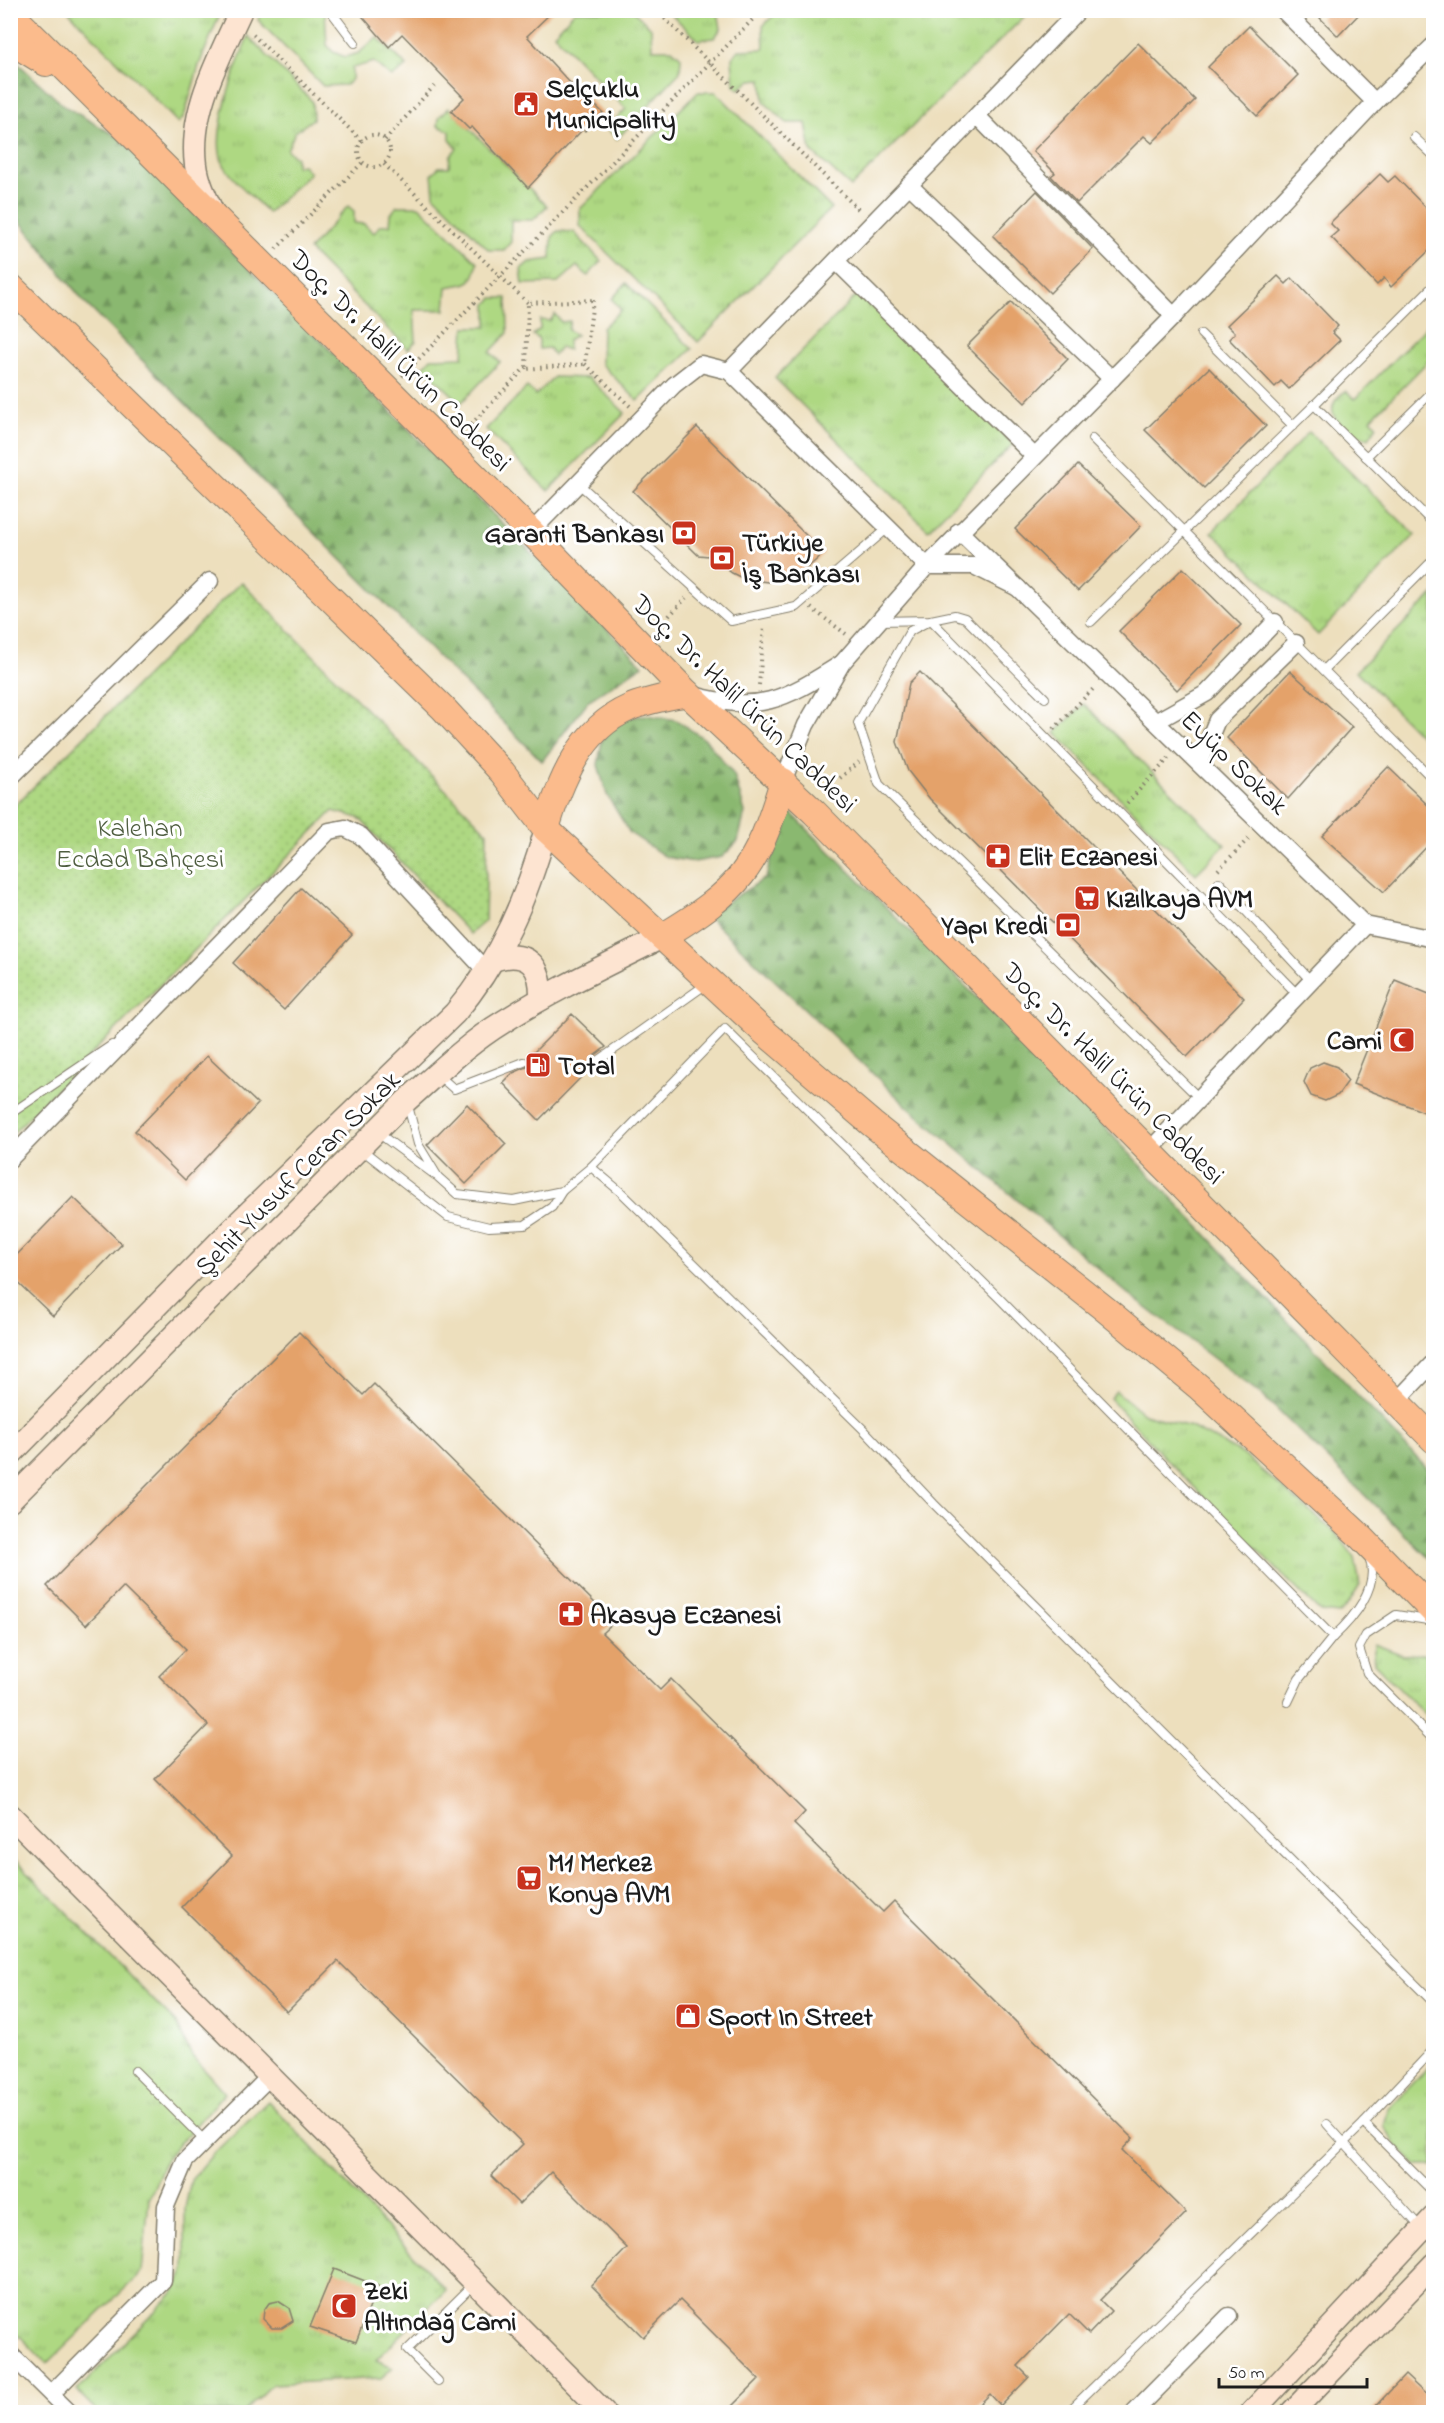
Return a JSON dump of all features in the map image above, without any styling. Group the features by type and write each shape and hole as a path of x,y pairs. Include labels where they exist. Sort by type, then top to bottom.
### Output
{"main road":[{"name":"Doç. Dr. Halil Ürün Caddesi","path":"10,14 531,532 687,693 783,781 1434,1440"},
{"path":"10,40 75,80"},
{"path":"12,285 443,708 502,772 546,829 710,982 872,1124 1156,1350 1243,1425 1359,1535 1434,1612"},
{"path":"546,829 564,776 580,749 600,727 629,708 687,693"},
{"path":"662,937 717,901 739,881 766,833 783,781"}],"street":[{"path":"729,371 1079,10"},
{"path":"1283,10 1375,102"},
{"path":"215,217 196,165 196,135 209,81 239,15"},
{"path":"783,781 806,724 842,663 927,566 959,531 1174,316 1375,102 1434,45"},
{"path":"977,116 1174,316"},
{"path":"909,185 1112,379"},
{"path":"836,261 1034,456"},
{"path":"531,532 674,384 701,364 729,371 927,566 974,566 1018,588"},
{"name":"Eyüp Sokak","path":"959,531 1365,925"},
{"path":"10,778 210,581"},
{"path":"1157,722 1207,693 1275,622"},
{"path":"1199,763 1217,720 1296,643"},
{"path":"687,693 717,701 758,704 782,698 842,663"},
{"path":"10,1159 329,831 345,828 361,836 491,966 520,956 532,963 539,975 541,999"},
{"name":"Şehit Yusuf Ceran Sokak","path":"10,1455 237,1224 455,1013 491,966 525,895 546,829"},
{"path":"1149,1151 1299,997 1365,925 1434,939"},
{"name":"Şehit Yusuf Ceran Sokak","path":"10,1501 406,1101 478,1038 541,999 662,937"},
{"path":"1396,1402 1434,1362"},
{"path":"10,1815 604,2412"},
{"path":"51,2394 163,2281 166,2206 185,2161 269,2077"},
{"path":"1252,2412 1428,2223"},
{"path":"1292,2412 1434,2264"},
{"path":"1134,2412 1229,2316"},
{"path":"14,2364 69,2412"}],"lane":[{"path":"330,10 355,43"},
{"path":"1414,137 1434,156"},
{"path":"1091,622 1434,285"},
{"path":"1201,334 1293,426"},
{"path":"1366,456 1434,390"},
{"path":"1314,405 1434,524"},
{"path":"1092,439 1434,780"},
{"path":"579,484 731,621 796,607 888,528"},
{"path":"1324,670 1434,559"},
{"path":"879,621 931,620 955,615 965,618 1045,698"},
{"path":"931,620 1299,997"},
{"path":"931,620 910,631 858,723 879,784 1199,1098"},
{"path":"1220,882 1312,982"},
{"path":"598,1061 710,982"},
{"path":"10,1114 136,1029"},
{"path":"360,1148 448,1217 489,1227 525,1225 552,1207 562,1191 591,1167 725,1029 990,1289 1333,1637"},
{"path":"437,1074 454,1089 524,1062"},
{"path":"406,1101 418,1144 438,1177"},
{"path":"376,1132 438,1177 457,1194 514,1202 562,1191"},
{"path":"591,1167 622,1193 863,1429 942,1512 1434,2003"},
{"path":"1288,1702 1299,1679 1333,1637 1351,1622 1367,1594 1372,1564 1359,1535"},
{"path":"1434,1621 1396,1615 1366,1635 1359,1648 1367,1673 1434,1740"},
{"path":"1068,2412 1364,2123 1434,2049"},
{"path":"135,2071 205,2141"},
{"path":"1364,2123 1434,2193"},
{"path":"1327,2124 1428,2223"},
{"path":"438,2380 408,2349 475,2284"}],"path":[{"path":"656,10 873,223"},
{"path":"388,390 762,10"},
{"path":"239,15 362,141"},
{"path":"385,140 434,86"},
{"path":"371,136 385,140 390,150 384,164 374,167 363,162 358,150 362,141 371,136"},
{"path":"261,264 363,162"},
{"path":"384,164 528,303 593,300 585,364"},
{"path":"447,449 526,366 528,303"},
{"path":"526,366 526,369 585,364 636,412"},
{"path":"669,616 695,588"},
{"path":"802,602 859,644"},
{"path":"758,704 765,614"},
{"path":"1045,738 1107,674"},
{"path":"1118,812 1182,746"},
{"path":"840,778 868,753"},
{"path":"1197,892 1262,824"}],"green space":[{"path":"68,11 221,11 199,65 184,117 178,123"},
{"path":"261,11 325,11 327,45 333,52 345,57 359,53 377,37 407,66 391,77 374,62 352,68 352,79 346,85 323,86 258,20"},
{"path":"575,11 633,11 651,28 652,49 672,49 681,57 680,72 617,139 607,128 626,109 554,34"},
{"path":"668,11 718,11 721,29 714,38 698,40"},
{"path":"778,11 1030,11 851,187 811,151 806,123 787,123 764,102 762,79 751,80 740,89 734,85 732,58 739,50 764,49 763,26"},
{"path":"248,36 312,101 313,119 295,132 287,150 296,157 296,166 303,165 310,173 268,213 233,178 224,165 220,153 219,137 226,101"},
{"path":"10,56 64,106 118,137 643,665 589,700 542,761 85,303 11,210"},
{"path":"698,92 716,92 831,208 698,342 580,226 580,209"},
{"path":"449,108 547,206 533,220 511,220 511,242 504,250 489,250 434,195 432,174 439,167 449,167 450,156 457,148 450,140 450,131 438,126 439,117"},
{"path":"348,206 354,211 354,223 364,224 374,233 380,225 390,225 391,214 397,206 419,206 477,262 474,275 469,282 447,287 445,310 414,310 416,341 408,349 309,250"},
{"path":"558,231 574,232 601,261 588,276 577,266 558,283 523,284 521,269 529,262 551,259 552,237"},
{"path":"626,283 692,349 638,401 601,364 602,328 621,310 612,299"},
{"path":"860,292 1013,444 928,530 775,378"},
{"path":"493,298 507,298 508,333 490,352 500,362 461,403 423,367 431,358 463,357 465,327 487,327 487,304"},
{"path":"555,314 561,322 570,321 568,330 576,335 568,340 568,350 560,347 554,355 549,348 539,349 539,339 533,335 540,329 540,320 550,321"},
{"path":"1433,320 1433,356 1371,419 1377,426 1369,438 1350,432 1336,420 1333,413 1333,406 1337,398 1346,391 1355,399"},
{"path":"554,377 589,378 625,413 548,491 486,429 527,387 536,395"},
{"path":"1309,432 1415,535 1318,635 1212,532"},
{"name":"Kalehan Ecdad Bahçesi","path":"241,582 487,832 485,921 470,934 359,818 333,811 11,1135 11,809"},
{"path":"1433,595 1433,748 1356,671"},
{"path":"1084,704 1225,845 1196,874 1055,733"},
{"path":"646,715 676,720 706,740 734,775 745,812 738,841 722,857 694,862 666,857 630,833 607,795 598,765 602,740 617,720"},
{"path":"784,806 1065,1085 1433,1475 1433,1562 1261,1394 1128,1294 910,1109 706,915 766,878"},
{"path":"1116,1391 1144,1414 1191,1427 1241,1453 1338,1535 1355,1558 1360,1585 1339,1614 1320,1612 1162,1455 1110,1398"},
{"path":"1374,1644 1403,1655 1423,1654 1433,1665 1433,1723 1374,1663"},
{"path":"10,1855 176,2023 192,2056 225,2093 167,2157 149,2199 142,2272 47,2364 11,2327"},
{"path":"1433,2063 1433,2166 1417,2166 1395,2144 1384,2125 1389,2108"},
{"path":"268,2101 446,2290 376,2360 393,2367 381,2378 273,2384 244,2412 98,2412 77,2391 173,2293 185,2270 185,2208 191,2180 213,2154"}],"building":[{"name":"Selçuklu Municipality","path":"357,10 554,10 527,36 583,97 585,95 603,113 585,131 583,129 528,188 472,127 469,129 451,111 464,98 402,34 389,47"},
{"path":"1327,10 1363,10 1338,36 1320,18"},
{"path":"1249,26 1298,75 1257,116 1208,67"},
{"path":"1138,43 1195,100 1152,143 1144,136 1077,203 1051,176 1055,173 1033,151"},
{"path":"1380,174 1388,182 1395,176 1434,216 1434,246 1391,287 1384,278 1377,285 1331,237 1338,231 1330,223"},
{"path":"1037,191 1093,249 1050,293 993,236"},
{"path":"1278,276 1286,284 1292,278 1338,326 1332,332 1340,340 1289,389 1281,381 1275,387 1229,339 1235,333 1227,325"},
{"path":"1011,302 1068,359 1025,403 967,346"},
{"path":"1209,368 1266,426 1204,488 1145,430"},
{"path":"697,427 824,553 804,571 794,577 768,582 744,579 709,556 698,555 633,491"},
{"path":"1078,465 1141,526 1078,591 1015,529"},
{"path":"1183,568 1241,625 1177,690 1119,631"},
{"path":"1290,671 1352,727 1288,799 1227,738"},
{"name":"Kızılkaya AVM","path":"920,672 1244,998 1187,1057 930,799 908,771 897,742 909,683"},
{"path":"1388,767 1434,811 1434,839 1384,892 1322,836"},
{"path":"301,888 352,935 284,1010 233,963"},
{"name":"Cami","path":"1395,980 1434,996 1434,1116 1353,1084"},
{"path":"572,1014 606,1047 594,1056 593,1065 539,1120 503,1083 513,1073 529,1066 528,1058"},
{"path":"207,1056 258,1104 185,1180 135,1131"},
{"path":"1323,1062 1337,1067 1348,1081 1338,1095 1325,1101 1311,1096 1304,1082 1310,1068"},
{"path":"467,1104 506,1144 466,1184 427,1145"},
{"path":"73,1197 122,1244 53,1316 10,1275 10,1262"},
{"name":"M1 Merkez Konya AVM","path":"299,1332 363,1395 374,1384 614,1622 602,1633 660,1690 671,1679 805,1812 794,1824 883,1912 894,1901 1133,2138 1122,2150 1186,2213 1100,2300 1111,2311 1089,2334 1069,2314 1018,2366 1029,2377 1001,2406 990,2394 972,2412 726,2412 759,2379 680,2300 643,2337 591,2285 627,2248 551,2172 519,2204 491,2176 523,2144 338,1961 287,2012 182,1907 232,1856 155,1779 208,1725 159,1676 186,1649 123,1587 86,1625 47,1586"},
{"name":"Zeki Altındağ Cami","path":"334,2269 378,2286 356,2342 310,2327"},
{"path":"278,2301 289,2308 293,2321 282,2328 272,2328 263,2319 264,2310 269,2303"},
{"path":"1405,2375 1434,2402 1434,2412 1370,2412"}],"place":[{"name":"Selçuklu Municipality","path":"526,104"},
{"name":"Garanti Bankası","path":"684,533"},
{"name":"Türkiye İş Bankası","path":"722,558"},
{"name":"Elit Eczanesi","path":"998,856"},
{"name":"Kızılkaya AVM","path":"1087,898"},
{"name":"Yapı Kredi","path":"1068,925"},
{"name":"Cami","path":"1402,1040"},
{"name":"Total","path":"538,1065"},
{"name":"Akasya Eczanesi","path":"571,1614"},
{"name":"M1 Merkez Konya AVM","path":"529,1878"},
{"name":"Sport In Street","path":"688,2016"},
{"name":"Zeki Altındağ Cami","path":"344,2306"}]}
